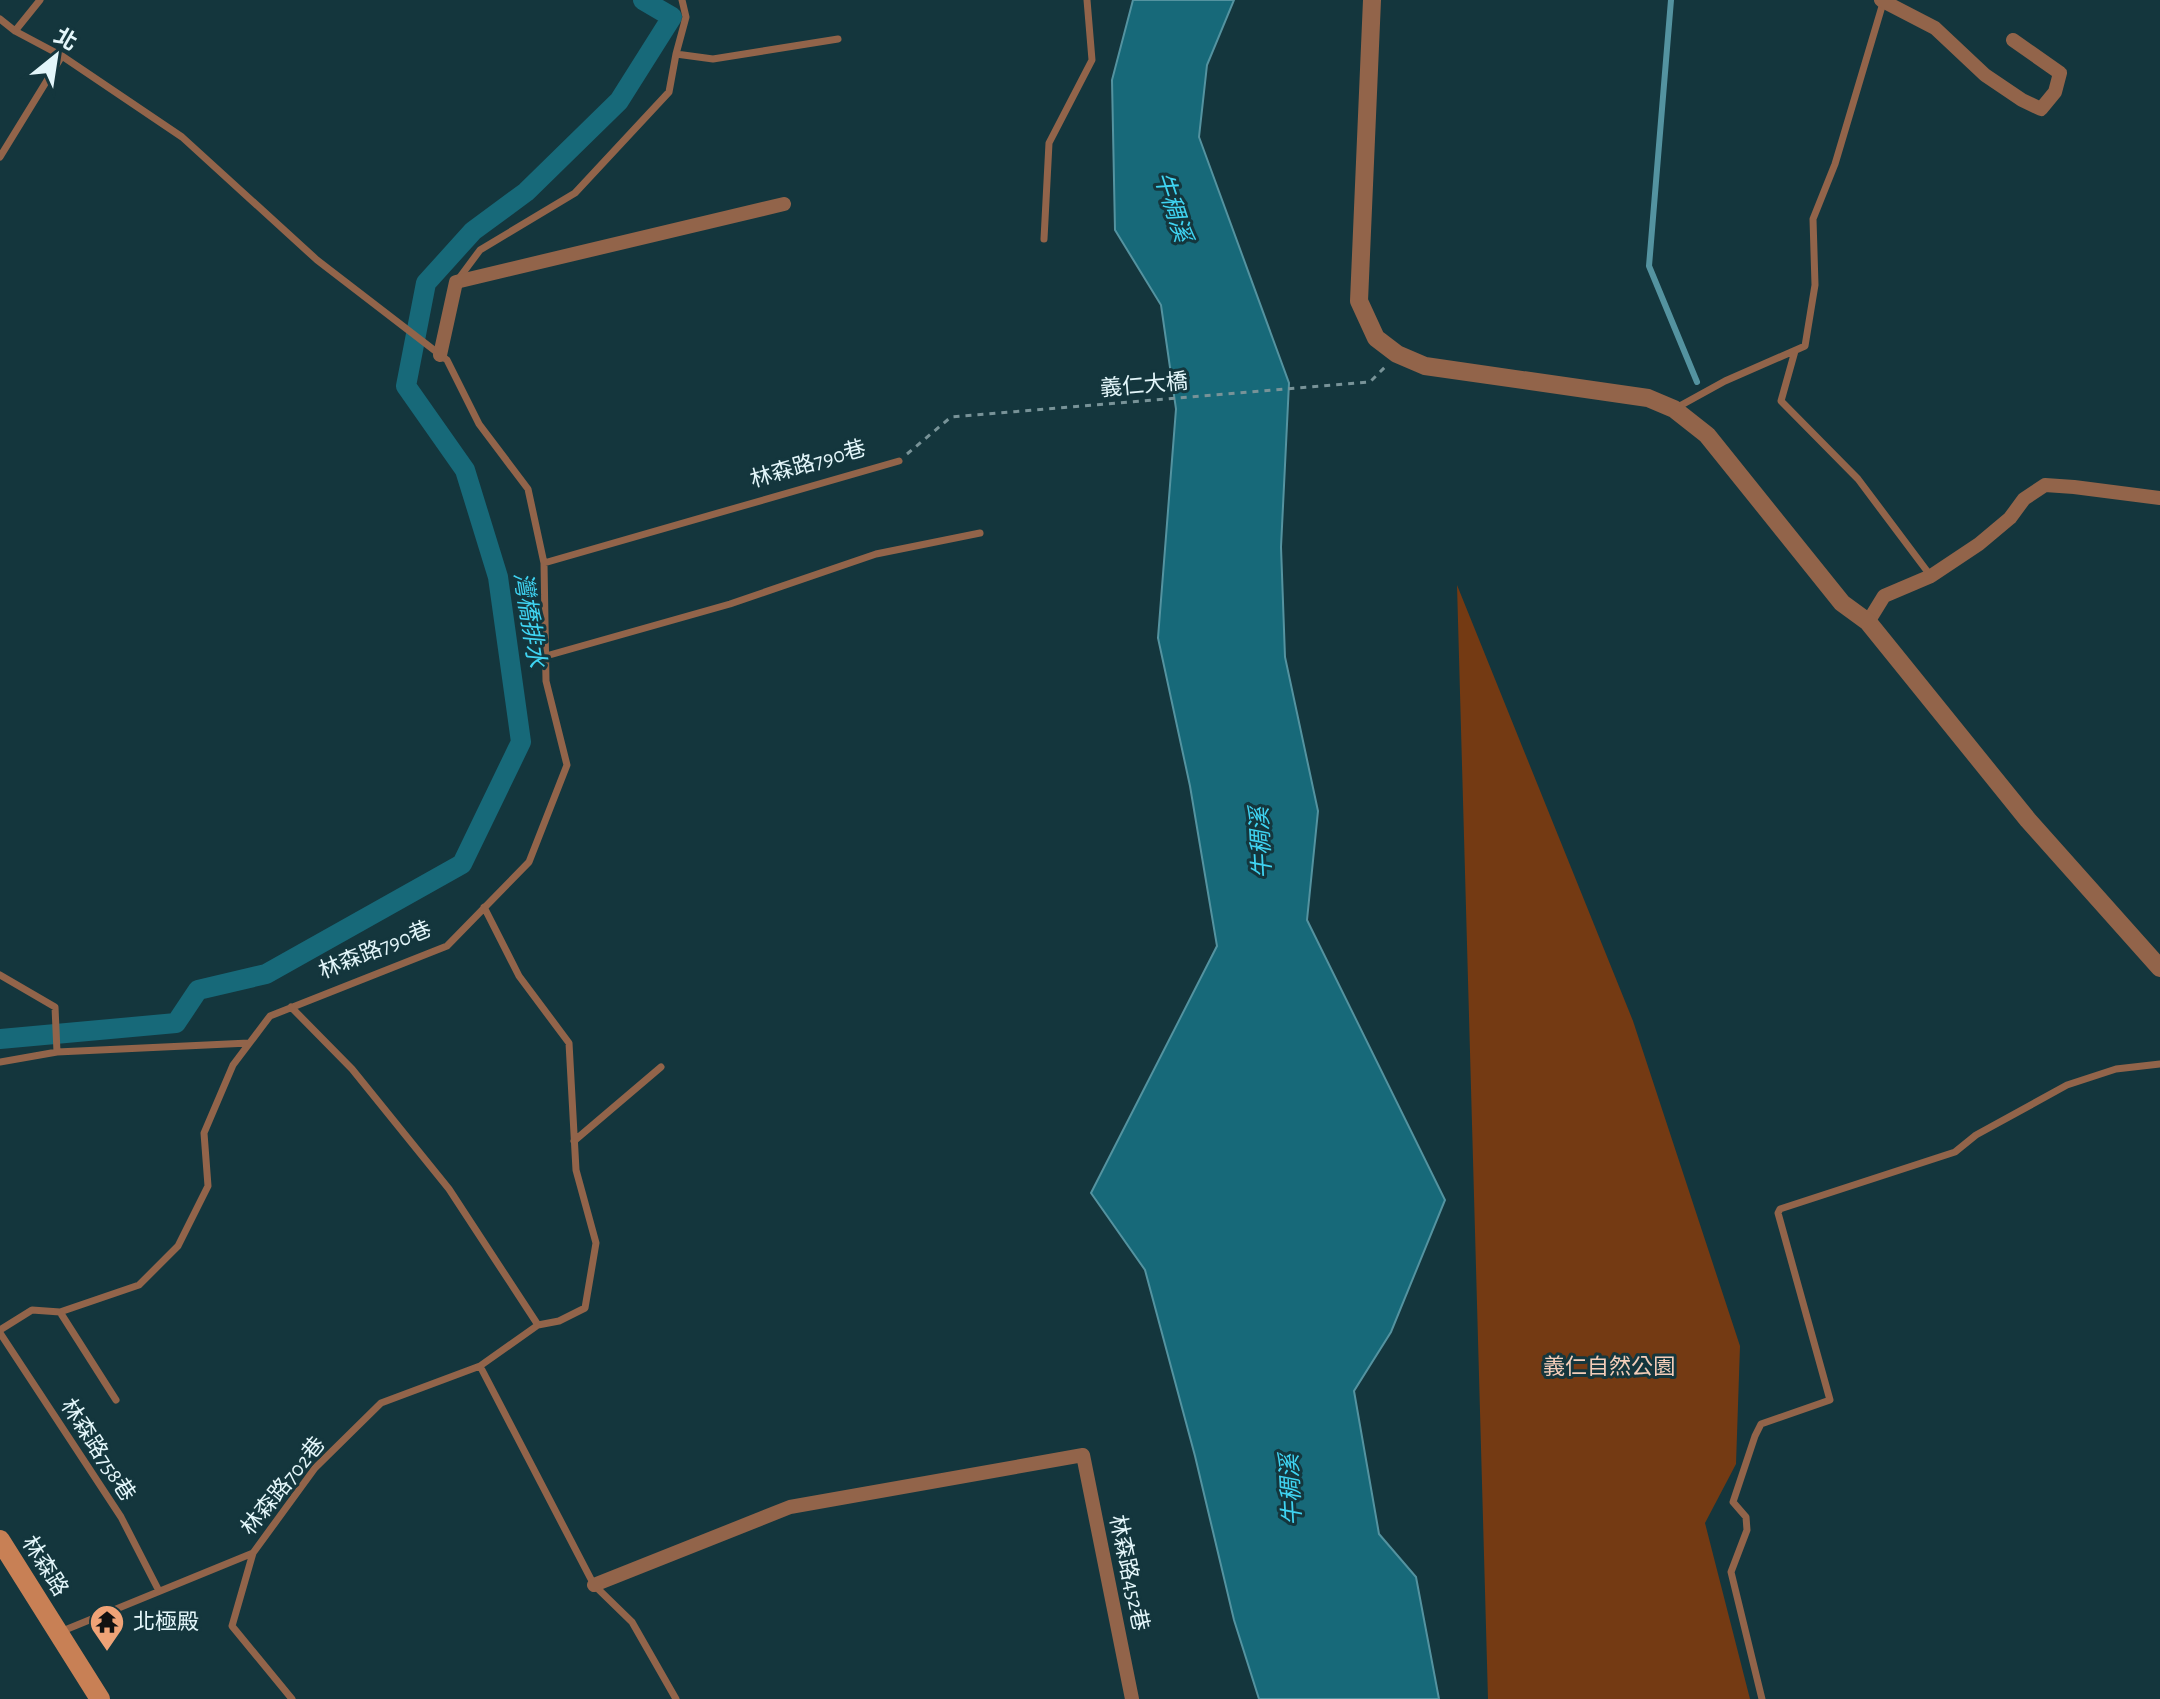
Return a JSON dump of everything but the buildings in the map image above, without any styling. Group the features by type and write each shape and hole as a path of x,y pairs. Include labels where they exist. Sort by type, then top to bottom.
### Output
{"main road":[{"name":"林森路","path":"0,1540 100,1699"}],"street":[{"path":"1372,0 1359,301 1376,338 1397,354 1425,366 1648,398 1674,409 1707,435 1842,603 1868,622 2028,820 2160,968"},
{"path":"1882,1 1935,28 1985,75 2041,109 2055,92 2060,73 2013,40"},
{"path":"440,355 456,282 784,204"},
{"path":"1868,622 1884,596 1931,576 1979,544 2010,518 2024,499 2045,485 2160,498"},
{"name":"林森路452巷","path":"594,1585 790,1507 1083,1455 1132,1699"}],"lane":[{"path":"15,31 40,0"},
{"path":"456,282 480,250 575,193 669,92 686,17 682,0"},
{"path":"1044,239 1049,143 1092,60 1087,0"},
{"path":"1674,409 1725,381 1805,346 1815,285 1813,219 1835,164 1882,1"},
{"name":"林森路790巷","path":"0,19 15,31 62,56 182,137 317,260 447,360 479,424 528,489 544,563 546,681 567,765 529,862 447,946 270,1016 233,1065 204,1133 208,1186 178,1246 139,1285 60,1312"},
{"path":"676,54 713,59 838,39"},
{"path":"0,157 62,56"},
{"path":"1795,351 1781,401 1858,479 1931,576"},
{"name":"林森路790巷","path":"544,563 899,461"},
{"path":"546,656 730,604 876,554 980,533"},
{"name":"林森路702巷","path":"58,1633 253,1553 315,1468 381,1403 480,1366 538,1325 559,1321 585,1308 596,1243 576,1170 569,1043 519,976 484,907"},
{"path":"0,975 55,1007 57,1052"},
{"path":"291,1007 352,1069 449,1189 538,1325"},
{"path":"0,1062 57,1052 249,1043"},
{"path":"1762,1699 1731,1572 1747,1530 1746,1517 1733,1502 1761,1424 1830,1400 1778,1213 1780,1209 1955,1152 1976,1135 2067,1085 2116,1069 2160,1064"},
{"path":"574,1141 661,1067"},
{"name":"林森路758巷","path":"116,1400 60,1312 32,1310 0,1332 121,1517 159,1591"},
{"path":"480,1366 594,1585 632,1622 676,1699"},
{"path":"253,1553 232,1626 292,1699"}],"path":[{"name":"義仁大橋","path":"899,461 951,417 1370,382 1397,354"}],"green space":[{"name":"義仁自然公園","path":"1457,585 1633,1021 1740,1346 1736,1464 1705,1523 1750,1699 1488,1699"}],"water":[{"name":"牛稠溪","path":"1133,0 1234,0 1207,65 1199,137 1289,383 1281,547 1285,657 1318,811 1307,920 1445,1200 1391,1332 1354,1391 1379,1534 1416,1577 1439,1699 1259,1699 1234,1620 1195,1456 1145,1270 1091,1193 1217,946 1190,786 1158,638 1176,409 1161,305 1115,230 1112,80"}],"waterway":[{"name":"灣橋排水","path":"0,1039 176,1023 198,990 266,974 462,864 521,742 498,577 465,470 406,386 426,283 473,231 526,192 619,101 672,17 643,0"},
{"path":"1671,0 1649,266 1697,382"}],"place":[{"name":"北極殿","path":"107,1653"}]}
